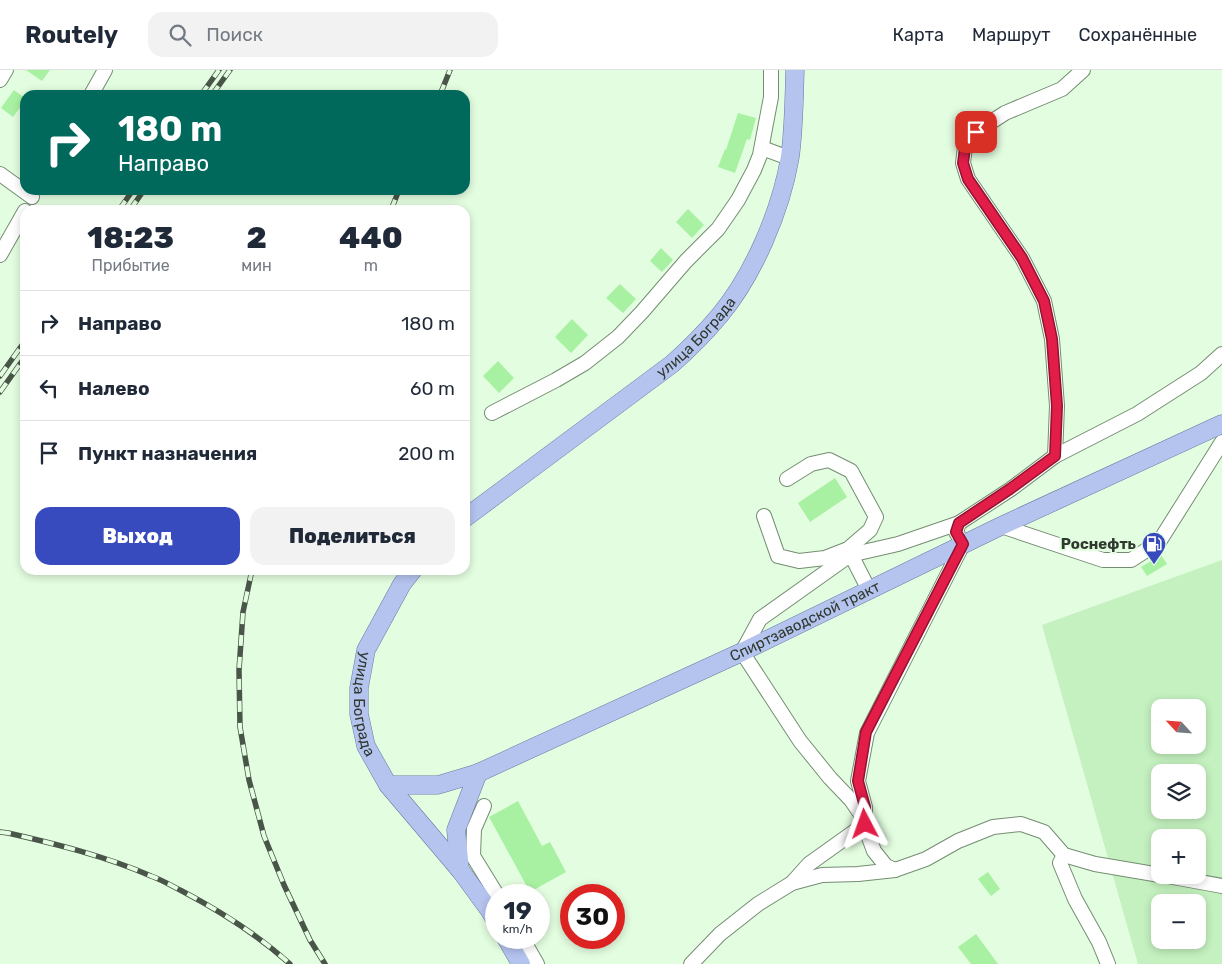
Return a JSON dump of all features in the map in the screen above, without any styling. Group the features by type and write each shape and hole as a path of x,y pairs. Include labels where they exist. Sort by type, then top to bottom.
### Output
{"main road":[{"name":"улица Бограда","path":"470,514 672,364 720,315 753,264 781,195 794,124 798,74"},
{"name":"Спиртзаводской тракт","path":"388,785 438,785 478,773 742,652 963,544 1222,424"},
{"name":"улица Бограда","path":"409,575 402,584 366,650 359,688 359,714 366,746 388,785 460,870 485,904"},
{"path":"460,870 456,830 478,773"},
{"path":"512,949 521,964"}],"street":[{"path":"0,80 6,70"},
{"path":"94,90 105,70"},
{"path":"492,413 585,363 618,337 686,261 718,229 738,200 754,170 762,148 771,97 771,70"},
{"path":"1055,456 1057,406 1052,339 1044,301 1022,258 968,179 963,163 965,148 976,132 1005,113 1062,89 1083,70"},
{"path":"762,148 789,158"},
{"path":"0,174 20,185"},
{"path":"0,255 20,219"},
{"path":"764,516 778,556 799,561 898,544 959,523 1055,456 1137,414 1201,373 1222,354"},
{"path":"1001,526 1102,560 1131,560 1159,542 1222,442"},
{"path":"787,479 811,464 830,460 851,471 876,517 870,530 849,552 760,619 742,652 800,742 851,800 860,813 874,851 886,866 896,870"},
{"path":"865,824 865,807 858,781 866,732 963,544 956,532 959,523"},
{"path":"849,552 869,590"},
{"path":"484,806 474,829 472,856 490,884"},
{"path":"792,883 808,864 865,824"},
{"path":"691,964 720,934 758,904 792,883 822,875 896,870 926,859 958,841 993,827 1021,824 1044,832 1064,855 1094,864 1151,873"},
{"path":"1064,855 1060,863 1066,878 1075,899 1099,942 1108,964"},
{"path":"1206,883 1222,886"},
{"path":"528,949 537,964"}],"green space":[{"path":"1222,560 1222,964 1138,964 1042,625"}],"building":[{"path":"26,70 50,70 42,81"},
{"path":"14,90 20,94 20,108 13,117 1,108"},
{"path":"738,113 756,118 750,140 747,139 735,173 718,167 726,150"},
{"path":"688,209 704,225 692,238 676,222"},
{"path":"661,248 673,260 662,272 650,261"},
{"path":"620,284 636,299 623,313 606,298"},
{"path":"572,319 588,335 571,353 555,337"},
{"path":"498,361 514,378 499,393 483,376"},
{"path":"835,478 847,497 810,522 798,503"},
{"name":"Роснефть","path":"1161,555 1167,564 1147,576 1141,567"},
{"path":"518,801 542,846 550,842 566,872 544,884 526,884 489,817"},
{"path":"988,872 1000,889 991,896 978,879"},
{"path":"976,934 998,964 971,964 958,947"}],"railway":[{"path":"205,90 219,70"},
{"path":"216,90 230,70"},
{"path":"442,90 450,70"},
{"path":"122,205 130,195"},
{"path":"134,205 140,195"},
{"path":"393,205 397,195"},
{"path":"0,376 20,348"},
{"path":"0,392 20,364"},
{"path":"251,575 243,612 239,670 240,727 249,780 264,836 284,885 310,940 325,964"},
{"path":"0,832 80,851 116,862 159,879 238,924 290,964"}],"place":[{"name":"Роснефть","path":"1154,565"}],"route":[{"path":"865,824 865,807 858,781 866,732 963,544 956,532 959,523 1055,456 1057,406 1052,339 1044,301 1022,258 968,179 963,163 965,148 976,132"}]}
